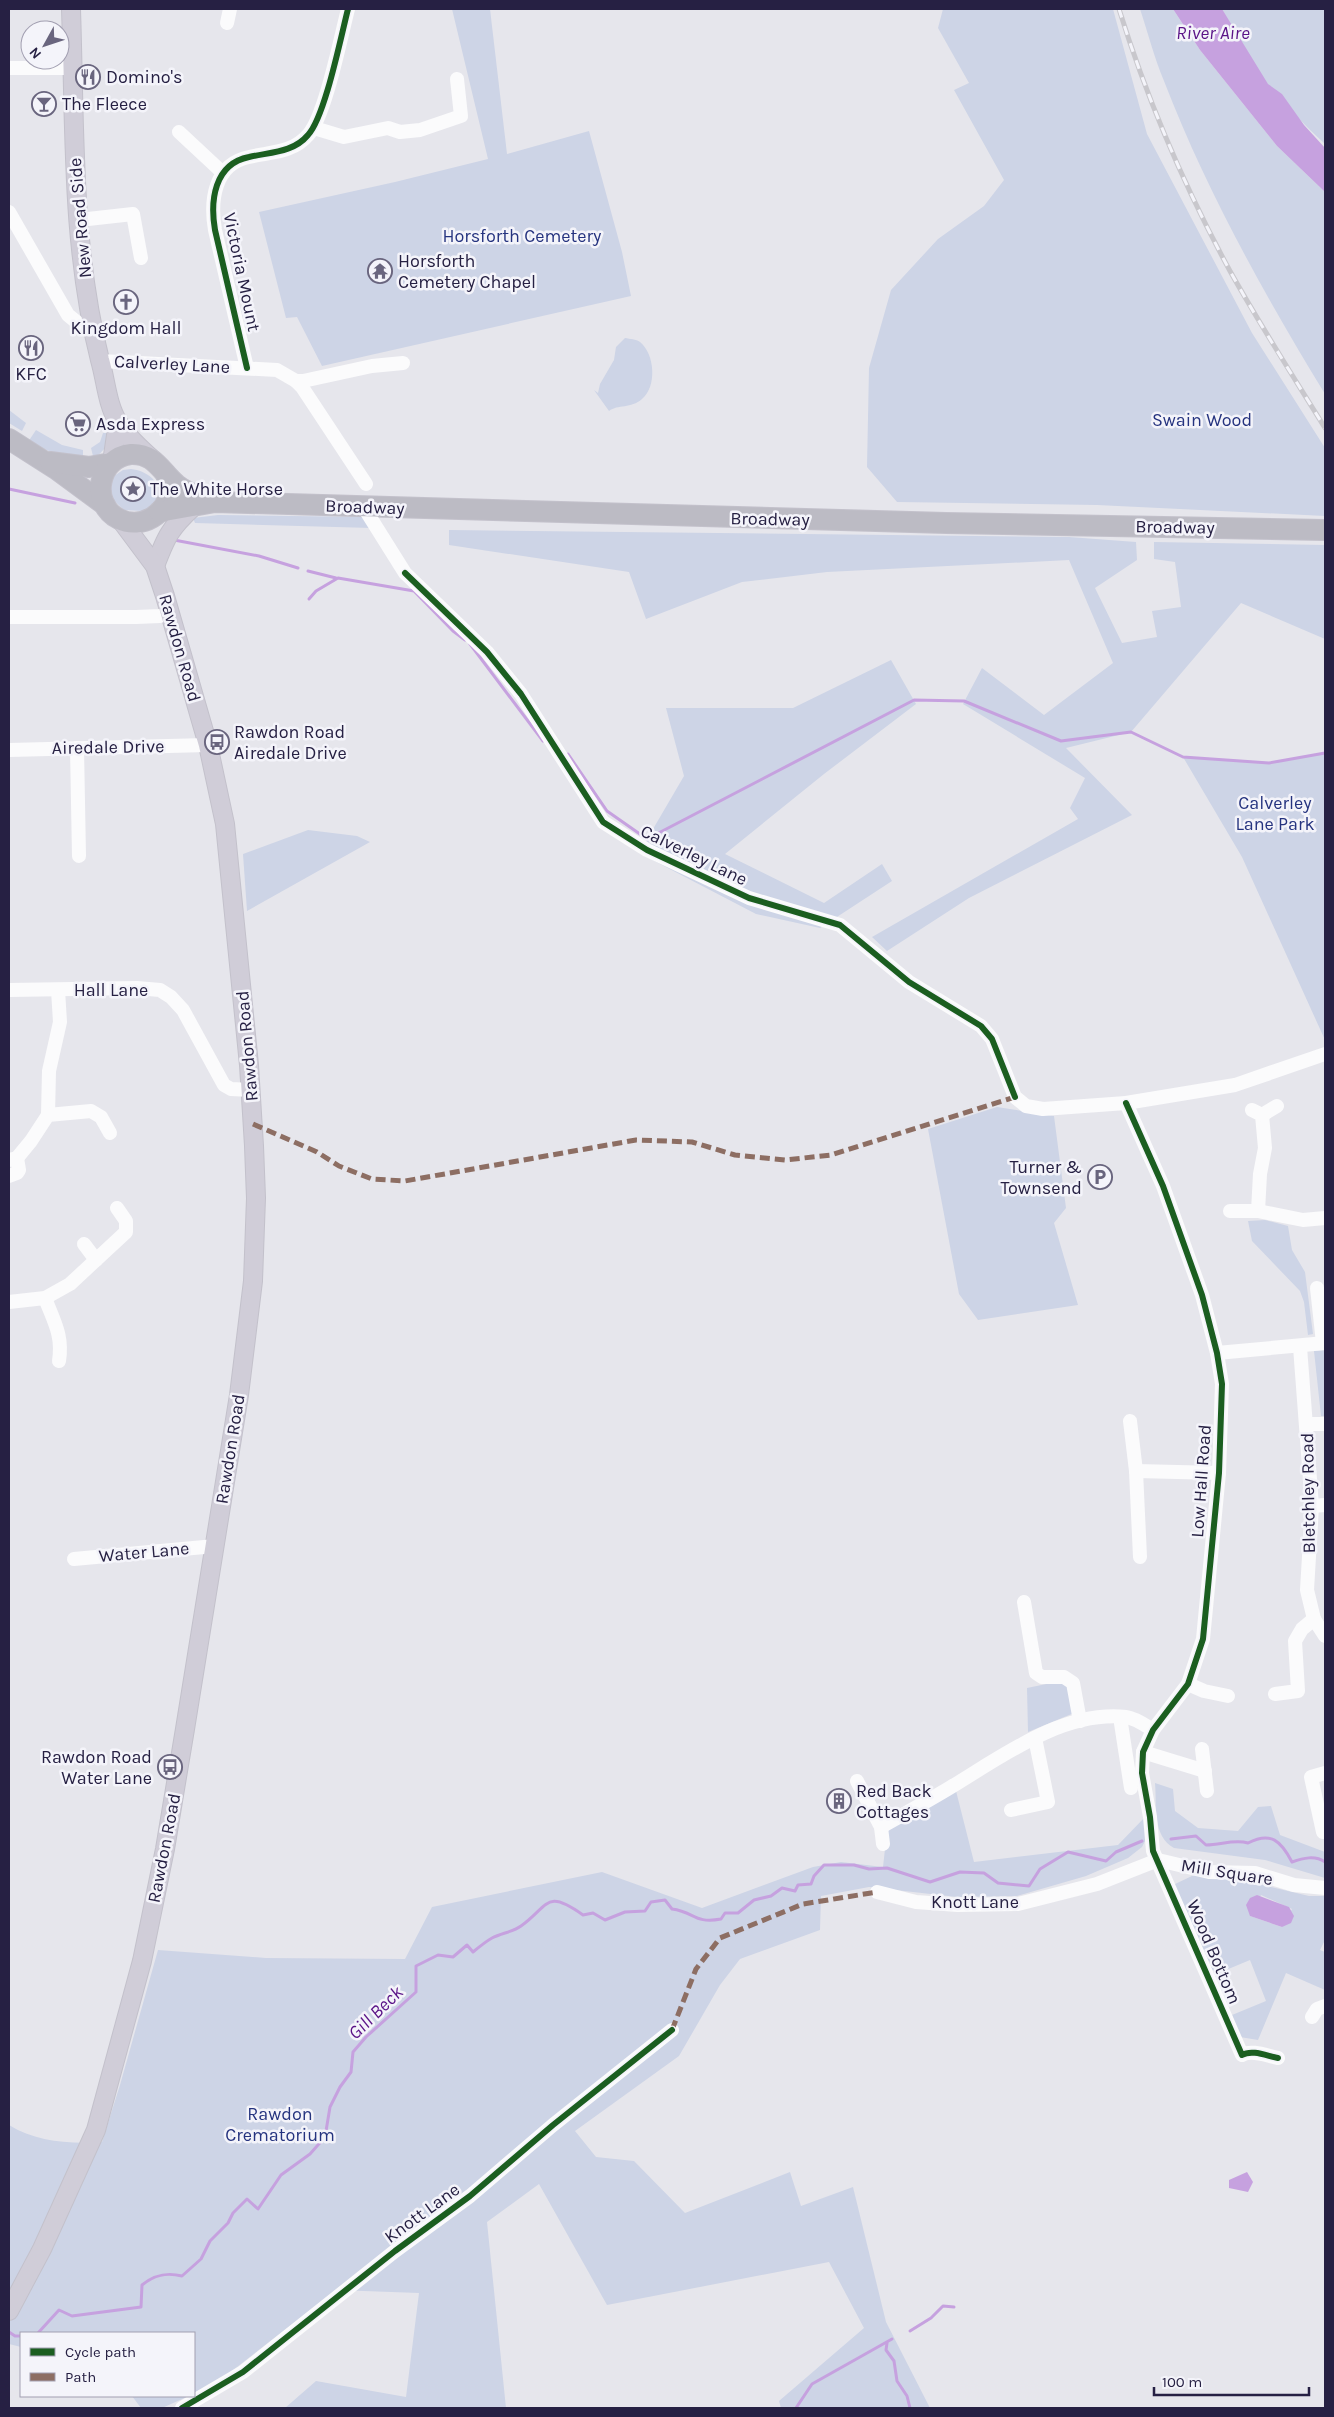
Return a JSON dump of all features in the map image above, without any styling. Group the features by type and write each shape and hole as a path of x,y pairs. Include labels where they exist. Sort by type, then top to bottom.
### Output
{"highway":[{"path":"9,439 43,460 120,519 135,523 157,514 215,502"},
{"path":"43,460 89,468 130,454 142,455 159,464 177,485 188,492 215,502"},
{"path":"105,506 100,483 111,462"},
{"path":"157,514 168,497 169,488 166,474"},
{"name":"Broadway","path":"215,502 936,523 1320,530"}],"main road":[{"name":"New Road Side","path":"70,9 73,124 79,220 91,324 110,401 118,422 138,448 152,459"},
{"name":"New Road Side","path":"111,462 118,422"},
{"path":"155,566 166,535 175,522 193,506"},
{"name":"Rawdon Road","path":"155,566 157,514"},
{"name":"Rawdon Road","path":"9,2311 42,2249 96,2130 130,2008 165,1849 239,1395 253,1281 256,1198 251,1090 229,849 208,745 155,566 120,519"}],"street":[{"path":"227,23 230,9"},
{"path":"179,132 223,173 238,160 292,147 302,141 314,128 319,118 348,9"},
{"path":"9,68 72,68"},
{"path":"314,128 344,137 388,128 400,132 420,130 461,116 457,79"},
{"name":"Victoria Mount","path":"223,173 215,189 213,217 247,368"},
{"path":"9,212 68,315 79,324 91,324"},
{"path":"79,220 133,214 141,258"},
{"name":"Calverley Lane","path":"100,360 277,370 296,381 366,484"},
{"path":"296,381 304,381 372,366 403,363"},
{"name":"Calverley Lane","path":"363,506 404,573 487,652 521,694 603,822 647,850 749,898 840,925 910,982 981,1026 992,1040 1014,1097 1026,1106 1043,1109 1126,1103 1235,1085 1325,1054"},
{"path":"9,617 136,617 160,616 170,612"},
{"name":"Airedale Drive","path":"9,750 208,745"},
{"path":"77,748 79,856"},
{"name":"Hall Lane","path":"9,990 137,988 152,989 165,993 182,1010 224,1085 231,1089 251,1090"},
{"path":"9,1176 17,1173 19,1170 13,1159 31,1141 48,1115 49,1071 60,1022 58,990"},
{"name":"Low Hall Road","path":"1126,1103 1163,1186 1202,1295 1217,1353 1222,1384 1219,1473 1203,1639 1188,1684 1153,1730 1143,1752 1142,1773 1150,1817 1153,1851 1158,1860"},
{"path":"1258,1211 1260,1174 1266,1148 1257,1112 1277,1106"},
{"path":"48,1115 91,1111 101,1117 110,1134"},
{"path":"9,1302 45,1298 70,1284 126,1232 126,1221 117,1208"},
{"path":"1230,1211 1258,1211 1304,1220 1325,1218"},
{"path":"84,1244 96,1260"},
{"path":"1217,1353 1324,1343 1317,1288"},
{"path":"45,1298 60,1335 62,1345 59,1361"},
{"name":"Bletchley Road","path":"1300,1346 1307,1424 1318,1505 1306,1590 1314,1619 1325,1636"},
{"path":"1130,1420 1136,1471 1140,1557"},
{"path":"1307,1424 1325,1424"},
{"name":"Low Hall Road","path":"1136,1471 1219,1473"},
{"name":"Water Lane","path":"74,1559 214,1546"},
{"path":"1024,1602 1036,1673 1042,1678 1064,1676 1073,1683 1080,1722"},
{"path":"1275,1694 1298,1692 1295,1641 1302,1629 1314,1619"},
{"path":"1188,1684 1204,1691 1228,1696"},
{"path":"1120,1717 1131,1788"},
{"path":"881,1827 951,1787 1020,1744 1080,1722 1096,1718 1127,1717 1141,1722 1153,1730"},
{"path":"1011,1810 1048,1802 1036,1738"},
{"path":"1202,1749 1207,1791"},
{"path":"1143,1752 1205,1771"},
{"path":"1323,1832 1311,1777 1325,1774"},
{"path":"857,1781 881,1827 883,1844"},
{"name":"Mill Square","path":"1158,1860 1209,1872 1254,1873 1294,1885 1325,1888"},
{"name":"Knott Lane","path":"876,1892 916,1902 958,1905 1018,1904 1097,1884 1158,1860"},
{"name":"Wood Bottom","path":"1158,1860 1242,2055 1256,2053 1278,2058"},
{"path":"1312,2017 1317,2010 1325,2006"},
{"name":"Knott Lane","path":"182,2408 243,2372 395,2251 470,2196 553,2125 672,2030"}],"green space":[{"name":"Horsforth Cemetery","path":"452,9 490,9 507,154 589,131 622,252 631,296 322,366 297,317 286,318 259,212 488,159"},
{"name":"Swain Wood","path":"943,9 1113,9 1147,134 1252,333 1325,448 1325,516 1097,505 897,502 867,467 869,368 891,290 938,239 984,206 1004,180 954,90 969,83 938,28"},
{"path":"1140,9 1173,9 1200,50 1277,146 1325,192 1325,394 1258,280 1217,202 1180,122 1154,54"},
{"path":"1209,9 1325,9 1325,144 1293,113 1264,80"},
{"path":"625,338 638,341 645,347 651,362 652,379 647,394 638,402 609,411 594,390 598,393 600,384 614,360 616,347"},
{"path":"9,410 26,423 22,431 9,423"},
{"path":"36,430 62,445 83,450 83,461 58,455 28,442"},
{"path":"103,433 107,433 106,447 94,460 91,448 100,442"},
{"path":"131,469 148,475 157,486 157,499 143,511 124,510 110,497 111,478 123,470"},
{"path":"218,515 367,517 372,528 195,523 193,518"},
{"path":"449,530 1069,537 1136,542 1137,560 1095,588 1122,643 1157,637 1152,611 1181,607 1175,562 1154,559 1154,542 1325,545 1325,639 1241,603 1131,732 1066,748 1132,815 969,898 887,951 872,937 1078,819 1070,808 1085,778 963,704 982,668 1044,715 1113,663 1069,560 827,572 742,582 646,619 629,572 449,545"},
{"path":"891,660 916,704 824,774 725,854 824,903 882,864 892,881 820,928 756,914 639,853 684,776 666,708 793,708"},
{"name":"Calverley Lane Park","path":"1325,753 1325,1040 1242,857 1183,757 1269,763"},
{"path":"308,830 357,836 370,842 247,911 243,854"},
{"path":"997,1107 1054,1116 1066,1208 1054,1223 1078,1305 978,1320 959,1294 928,1129"},
{"path":"1265,1220 1288,1226 1292,1250 1305,1272 1313,1334 1308,1335 1304,1302 1300,1291 1252,1241 1248,1221"},
{"path":"1325,1350 1325,1416 1321,1416 1314,1351"},
{"path":"1061,1681 1068,1685 1074,1713 1028,1732 1027,1688"},
{"path":"1155,1783 1173,1789 1175,1811 1198,1828 1238,1831 1258,1807 1271,1806 1280,1835 1325,1852 1325,1878 1265,1860 1174,1848 1167,1843 1159,1828"},
{"name":"Rawdon Crematorium","path":"955,1787 974,1862 1118,1845 1145,1817 1147,1837 1142,1847 1128,1858 1086,1876 1017,1896 957,1897 869,1887 821,1896 820,1930 740,1959 720,1985 679,2056 575,2131 596,2157 634,2161 685,2213 790,2172 801,2206 853,2187 886,2322 930,2408 781,2408 779,2401 864,2328 829,2262 607,2305 539,2184 487,2222 506,2408 285,2408 316,2381 406,2397 419,2293 336,2290 228,2374 195,2392 195,2332 20,2332 20,2347 9,2344 9,2125 30,2135 54,2141 102,2142 158,1950 266,1958 405,1959 432,1907 602,1872 702,1908 813,1867 841,1862 883,1867 887,1831"},
{"path":"1194,1875 1254,1883 1309,1896 1325,1896 1325,1940 1320,1950 1325,1952 1325,1990 1286,1973 1258,2040 1240,2037 1232,2015 1266,2001 1250,1960 1214,1975 1173,1885","holes":["1261,1895 1292,1909 1282,1927 1250,1916"]},
{"path":"133,2397 187,2397 162,2408 141,2408"}],"water":[{"name":"River Aire","path":"1173,9 1222,9 1268,84 1282,94 1304,125 1325,148 1325,192 1277,146 1200,50"},
{"path":"1257,1895 1289,1907 1294,1916 1291,1923 1282,1927 1250,1916 1246,1905 1250,1898"},
{"path":"1247,2172 1253,2182 1248,2192 1229,2188 1229,2180"}],"waterway":[{"path":"9,489 75,503"},
{"path":"174,540 259,556 298,568"},
{"path":"308,571 336,578"},
{"path":"309,599 316,591 338,578 414,591 453,631 465,640"},
{"path":"470,644 543,741"},
{"path":"568,754 607,811 647,839 914,700 964,701 1061,741 1131,732 1183,757 1269,763 1325,753"},
{"name":"Gill Beck","path":"1171,1839 1196,1836 1206,1845 1248,1843 1269,1838 1284,1848 1292,1862 1305,1858 1313,1858 1325,1862"},
{"name":"Gill Beck","path":"39,2332 59,2310 72,2316 141,2307 142,2285 165,2274 182,2276 201,2259 210,2241 228,2223 233,2213 247,2199 258,2209 281,2175 310,2154 325,2137 330,2107 340,2087 351,2072 353,2052 366,2037 416,1992 416,1966 438,1955 453,1957 467,1945 473,1952 492,1938 521,1926 548,1903 554,1901 561,1903 583,1915 593,1913 605,1920 625,1912 645,1911 651,1902 665,1900 672,1909 680,1910 700,1919 712,1920 721,1919 725,1913 738,1913 754,1900 771,1896 782,1888 795,1891 798,1885 811,1884 814,1876 824,1865 854,1865 869,1869 887,1868 930,1882 960,1872 984,1873 998,1883 1029,1886 1040,1869 1068,1852 1106,1861 1116,1852 1142,1841"},
{"path":"910,2331 931,2318 943,2306 954,2307"},
{"name":"Gill Beck","path":"9,2332 15,2336 20,2336"},
{"path":"796,2408 812,2384 892,2339"},
{"path":"887,2343 886,2350 894,2361 897,2381 907,2396 910,2408"}],"railway":[{"path":"1119,9 1168,143 1213,240 1241,291 1325,428"}],"marked path":[{"path":"253,1124 317,1152 339,1166 372,1179 405,1181 636,1140 692,1142 735,1155 785,1160 831,1155 1015,1097"},
{"path":"672,2030 696,1969 720,1938 803,1904 877,1892"}],"cycle path":[{"path":"247,368 215,230 213,207 217,185 228,167 237,161 288,149 308,135 314,126 326,94 348,9"},
{"path":"405,573 487,652 521,694 603,822 647,850 749,898 840,925 909,982 981,1026 992,1039 1015,1097"},
{"path":"1126,1103 1163,1186 1202,1295 1217,1353 1222,1384 1219,1473 1203,1639 1188,1684 1153,1730 1143,1752 1142,1773 1150,1817 1153,1851 1242,2055 1255,2053 1278,2058"},
{"path":"182,2408 243,2372 395,2251 470,2196 553,2125 672,2030"}],"place":[{"name":"Domino's","path":"88,77"},
{"name":"The Fleece","path":"44,104"},
{"name":"Horsforth Cemetery Chapel","path":"380,271"},
{"name":"Kingdom Hall","path":"126,302"},
{"name":"KFC","path":"31,348"},
{"name":"Asda Express","path":"78,424"},
{"name":"The White Horse","path":"133,489"},
{"name":"Rawdon Road Airedale Drive","path":"217,742"},
{"name":"Turner & Townsend","path":"1100,1177"},
{"name":"Rawdon Road Water Lane","path":"170,1767"},
{"name":"Red Back Cottages","path":"839,1801"}]}
